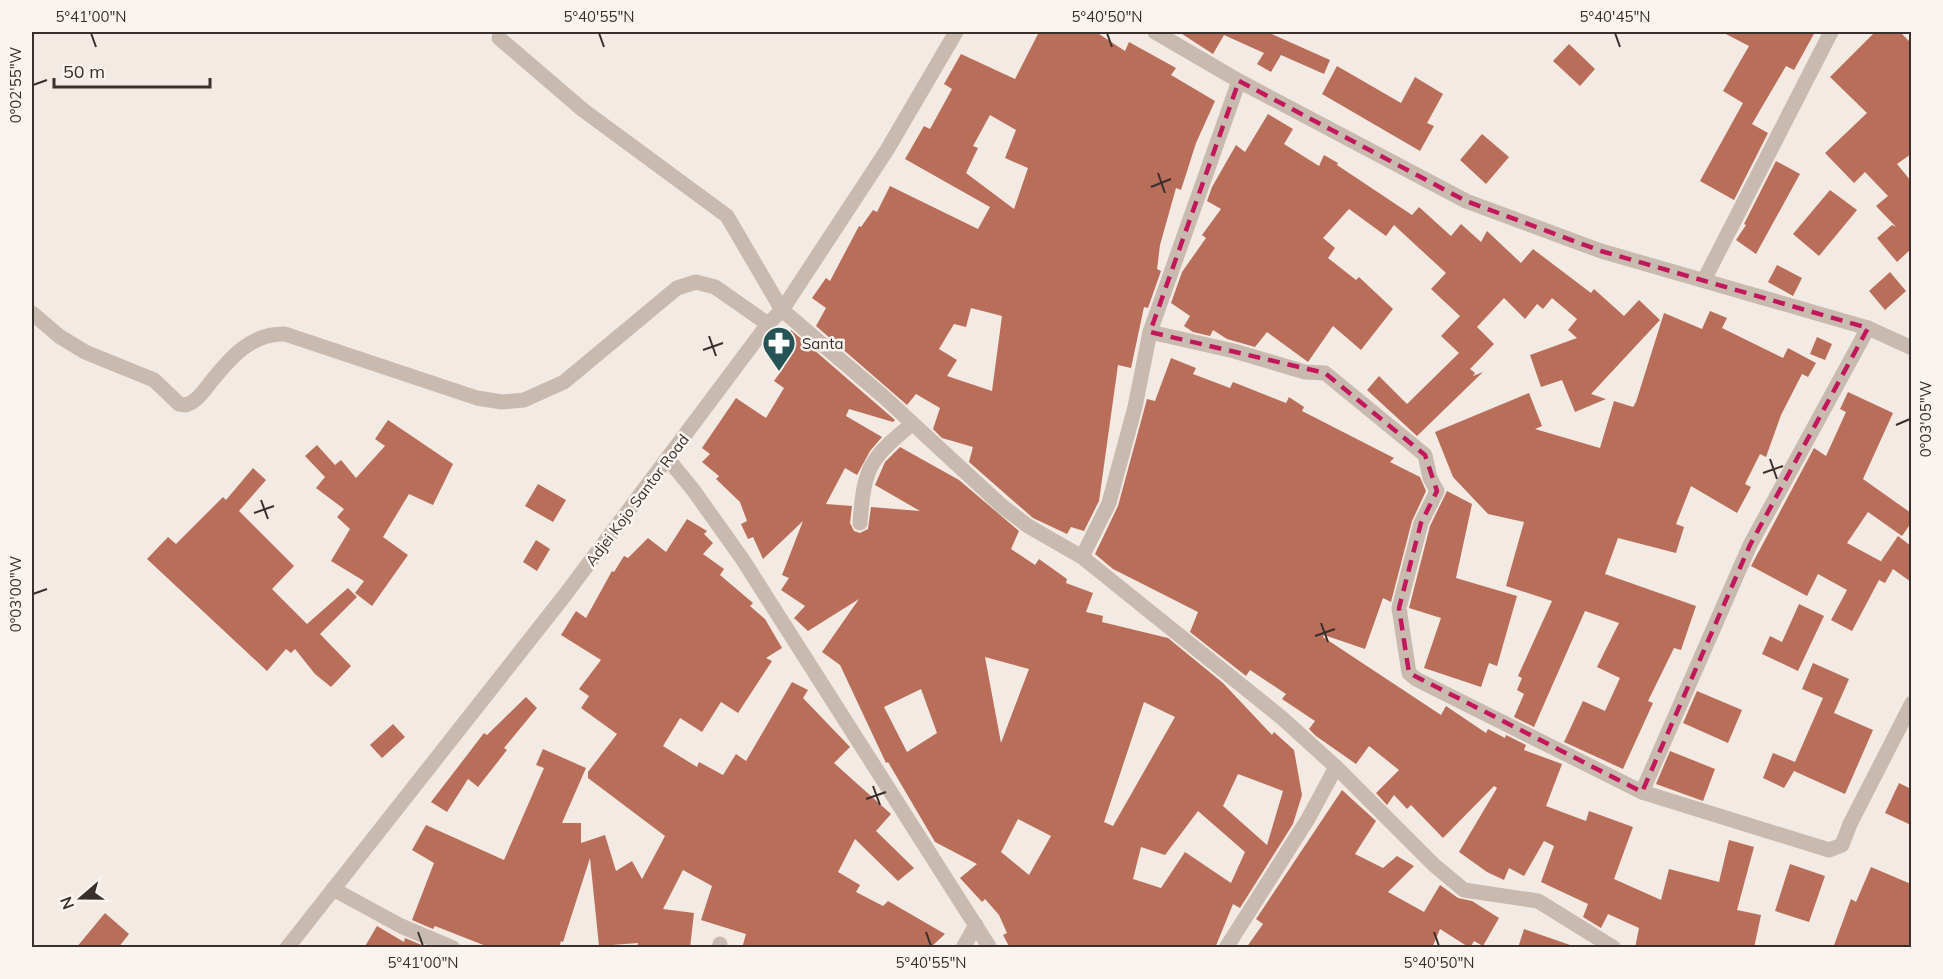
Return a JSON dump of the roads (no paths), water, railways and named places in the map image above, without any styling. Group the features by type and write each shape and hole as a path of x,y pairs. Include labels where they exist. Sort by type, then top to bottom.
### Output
{"street":[{"name":"Adjei Kojo Santor Road","path":"287,948 565,595 768,324 782,310 881,159 956,32"},
{"path":"1155,32 1239,81 1466,201 1601,251 1868,327 1911,348"},
{"path":"1704,280 1831,32"},
{"path":"499,38 584,111 728,216 782,310 1002,506 1028,526 1082,556 1282,718 1336,767 1434,866 1464,890 1538,901 1614,948"},
{"path":"1082,556 1109,503 1135,407 1150,332 1239,81"},
{"path":"32,313 76,346 154,380 179,404 186,405 202,393 231,357 253,341 273,333 285,334 477,398 502,402 524,400 564,382 677,288 696,282 715,287 768,324"},
{"path":"1642,792 1750,545 1868,327"},
{"path":"1150,332 1234,351 1305,372 1325,373 1425,455 1430,478 1437,491 1420,523 1399,608 1409,673 1416,679 1642,792 1829,850 1842,845 1850,824 1911,703"},
{"path":"860,523 862,490 873,460 912,424"},
{"path":"668,459 743,560 990,948"},
{"path":"1227,948 1308,819 1336,767"},
{"path":"333,889 400,926 453,948"},
{"path":"963,948 976,925"}],"place":[{"name":"Santa","path":"779,372"}]}
